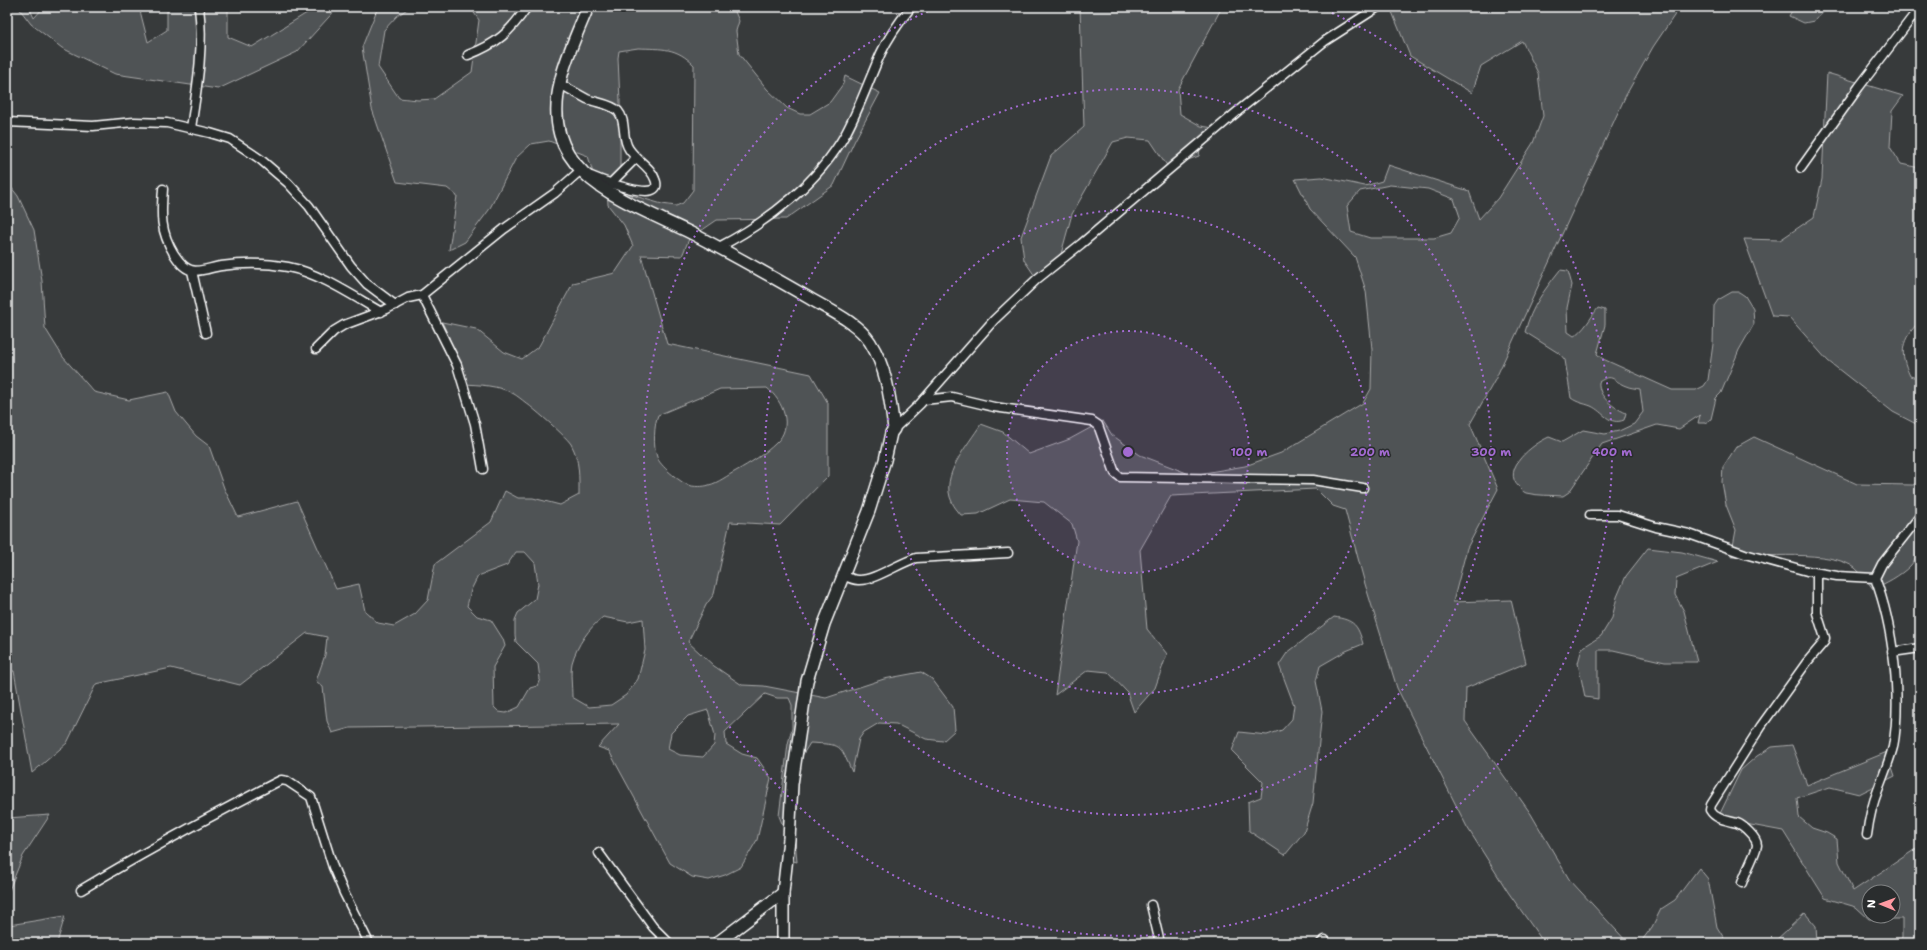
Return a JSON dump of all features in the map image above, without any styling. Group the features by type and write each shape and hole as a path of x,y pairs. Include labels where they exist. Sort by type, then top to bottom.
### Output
{"main road":[{"path":"588,7 567,60 560,84 557,104 560,135 565,149 582,171 612,193 769,274 854,326 869,341 880,360 886,377 894,429 890,433 886,460 869,511 824,624 807,681 792,784 789,839 783,893 783,943"},
{"path":"716,943 783,893"}],"street":[{"path":"191,128 199,74 201,24 199,7"},
{"path":"468,55 484,49 500,40 516,23 527,7"},
{"path":"719,247 737,238 778,210 797,194 826,163 845,134 869,85 882,52 896,26 911,7"},
{"path":"894,429 924,400 994,320 1043,275 1244,106 1326,41 1378,7"},
{"path":"1801,168 1859,87 1920,7"},
{"path":"316,349 334,331 344,325 381,312 408,298 422,295 504,229 555,193 582,171 610,184 646,191 655,188 655,178 628,148 624,137 622,118 619,112 613,108 588,99 560,84"},
{"path":"7,122 93,126 134,122 167,123 230,139 260,159 288,183 309,206 351,266 368,284 395,305"},
{"path":"610,184 636,158"},
{"path":"163,189 161,209 164,234 178,260 192,271 206,333"},
{"path":"192,271 220,266 245,264 286,266 308,273 381,312"},
{"path":"422,295 457,365 475,424 483,470"},
{"path":"924,400 952,397 994,407 1092,420 1098,425 1115,473 1120,477 1313,480 1363,488"},
{"path":"1590,515 1618,515 1656,527 1689,534 1745,554 1817,573 1876,578"},
{"path":"1867,835 1872,807 1888,767 1896,727 1896,702 1889,620 1876,578 1882,564 1920,516"},
{"path":"843,576 858,580 874,577 903,562 916,558 1008,553"},
{"path":"1742,883 1757,846 1755,839 1739,823 1724,820 1713,814 1710,810 1711,805 1761,726 1803,667 1824,642 1825,638 1817,613 1817,573"},
{"path":"1892,652 1920,648"},
{"path":"81,890 141,854 275,783 281,780 287,781 311,797 333,867 344,894 369,943"},
{"path":"599,853 653,926 669,943"},
{"path":"1151,905 1160,943"}],"shaded area":[{"path":"18,7 29,7 34,18 44,7 139,7 148,42 167,30 167,7 228,7 228,37 252,47 310,11 312,7 338,7 297,52 218,89 115,74 62,48 31,24"},
{"path":"378,7 410,7 397,16 384,30 378,67 399,98 418,100 434,99 472,72 479,20 470,7 733,7 739,21 736,31 739,54 767,89 787,108 800,114 810,114 830,102 843,84 845,76 880,93 855,140 834,185 786,219 717,220 689,239 682,256 641,255 667,344 811,374 828,403 828,476 780,525 730,522 714,594 706,605 688,642 714,666 742,685 764,686 826,698 884,679 921,672 932,679 953,707 955,730 943,741 926,739 896,724 879,723 864,732 859,739 852,772 845,756 838,747 829,744 810,743 800,759 795,839 797,862 790,860 788,838 779,816 788,744 792,728 792,705 789,698 777,698 765,694 725,732 726,744 742,754 757,758 771,778 757,840 741,867 725,875 709,880 692,877 670,863 609,751 598,747 619,724 350,728 332,733 327,721 323,687 316,681 325,655 327,637 307,633 240,685 171,668 96,684 67,743 32,773 14,671 7,671 7,182 18,196 34,230 42,281 45,328 63,357 94,392 129,400 168,392 176,412 196,436 209,446 224,488 238,517 297,501 336,589 359,584 365,611 378,623 394,626 415,614 428,600 435,564 491,522 505,491 518,498 533,498 560,505 579,495 579,476 576,456 571,444 544,418 514,394 495,387 463,384 449,337 442,322 476,329 504,352 522,359 539,346 573,283 615,273 633,246 624,225 608,205 607,187 593,173 588,156 549,141 531,144 516,158 489,210 465,242 449,250 457,196 447,188 397,182 372,109 362,47","holes":["638,48 669,50 681,55 694,65 693,190 683,203 676,206 662,204 628,194 620,187 619,51","767,388 773,393 782,407 785,422 784,429 781,437 767,451 752,462 723,479 704,486 688,485 670,473 657,457 655,430 658,415 720,389","516,552 525,552 535,563 538,584 535,599 518,613 515,620 515,635 516,642 538,664 540,679 537,686 530,688 519,707 506,713 499,712 494,707 493,667 505,646 503,639 491,620 477,616 467,606 471,590 478,576 507,565","603,617 628,622 643,619 645,650 638,679 626,695 611,705 589,707 572,697 571,671 574,656 584,637","708,710 715,735 714,745 703,757 680,755 668,749 671,733 688,716"]},
{"path":"414,7 465,7 449,11"},
{"path":"1080,7 1222,7 1178,89 1180,114 1201,126 1214,128 1200,149 1199,156 1168,167 1150,140 1128,138 1113,142 1072,214 1058,265 1037,279 1024,260 1021,237 1051,156 1084,127"},
{"path":"1390,7 1680,7 1653,47 1626,95 1495,380 1470,424 1498,489 1467,548 1453,602 1511,600 1526,663 1466,688 1465,721 1531,814 1569,879 1628,943 1544,943 1508,892 1467,827 1397,688 1365,584 1345,510 1333,506 1316,489 1171,496 1140,550 1147,629 1167,654 1155,688 1134,712 1127,692 1108,672 1088,670 1055,695 1077,541 1072,524 1044,502 1010,499 978,514 961,515 953,504 949,492 949,482 952,471 981,424 1003,432 1029,454 1070,439 1103,421 1112,435 1140,455 1192,475 1245,466 1281,453 1363,403 1371,389 1372,349 1366,291 1355,257 1310,209 1295,179 1322,177 1365,186 1382,181 1388,165 1469,191 1479,219 1498,198 1533,143 1543,116 1538,73 1522,41 1481,66 1472,93 1410,56","holes":["1390,185 1428,189 1454,199 1460,217 1451,233 1434,238 1370,238 1351,232 1347,206 1360,191"]},
{"path":"1794,7 1827,7 1814,21 1804,23 1789,16"},
{"path":"1827,73 1903,96 1892,111 1890,147 1901,164 1920,168 1920,321 1909,334 1903,353 1906,368 1910,376 1920,379 1920,426 1893,412 1828,361 1789,317 1772,316 1744,239 1780,240 1814,217 1822,179"},
{"path":"1560,270 1568,271 1572,285 1567,308 1568,332 1574,336 1584,328 1598,308 1605,310 1605,325 1597,354 1603,359 1672,390 1696,390 1704,386 1708,380 1713,344 1714,306 1718,300 1732,292 1739,292 1745,296 1753,309 1754,324 1739,350 1721,393 1716,398 1711,419 1705,423 1698,423 1700,415 1679,429 1657,425 1602,444 1569,492 1563,496 1535,495 1523,491 1514,480 1513,473 1516,465 1527,451 1542,440 1549,437 1562,442 1583,430 1605,434 1619,431 1634,424 1643,412 1640,389 1628,387 1611,378 1604,379 1599,382 1599,387 1607,401 1626,413 1624,420 1610,420 1591,406 1571,398 1565,360 1560,354 1525,332 1535,306"},
{"path":"1754,437 1857,484 1913,485 1920,481 1920,538 1915,559 1910,566 1888,582 1873,589 1855,568 1844,562 1830,558 1796,555 1731,557 1736,530 1726,505 1722,482 1723,467 1736,447"},
{"path":"1648,548 1682,552 1718,562 1676,579 1675,595 1684,611 1697,662 1665,662 1613,650 1598,650 1598,699 1585,697 1578,663 1582,648 1601,636 1612,618 1617,597 1626,576"},
{"path":"1334,617 1341,618 1354,624 1359,632 1363,644 1346,651 1320,666 1316,681 1322,711 1313,803 1304,832 1285,855 1249,831 1248,802 1261,797 1263,782 1232,751 1239,732 1267,735 1282,730 1292,719 1294,705 1279,665 1287,653"},
{"path":"1792,745 1807,785 1887,752 1895,776 1859,794 1830,787 1797,798 1799,817 1812,828 1827,833 1837,839 1839,862 1853,891 1861,886 1861,912 1856,907 1825,898 1783,831 1724,820 1716,822 1741,770 1757,756 1772,747"},
{"path":"50,815 23,856 7,895 7,818"},
{"path":"1920,846 1920,943 1899,943 1902,937 1901,884 1863,884"},
{"path":"1699,868 1708,879 1717,927 1727,943 1640,943 1652,927 1661,909 1675,900"},
{"path":"7,899 9,925 65,916 57,943 7,943"},
{"path":"1805,913 1816,926 1817,943 1773,943"}]}
